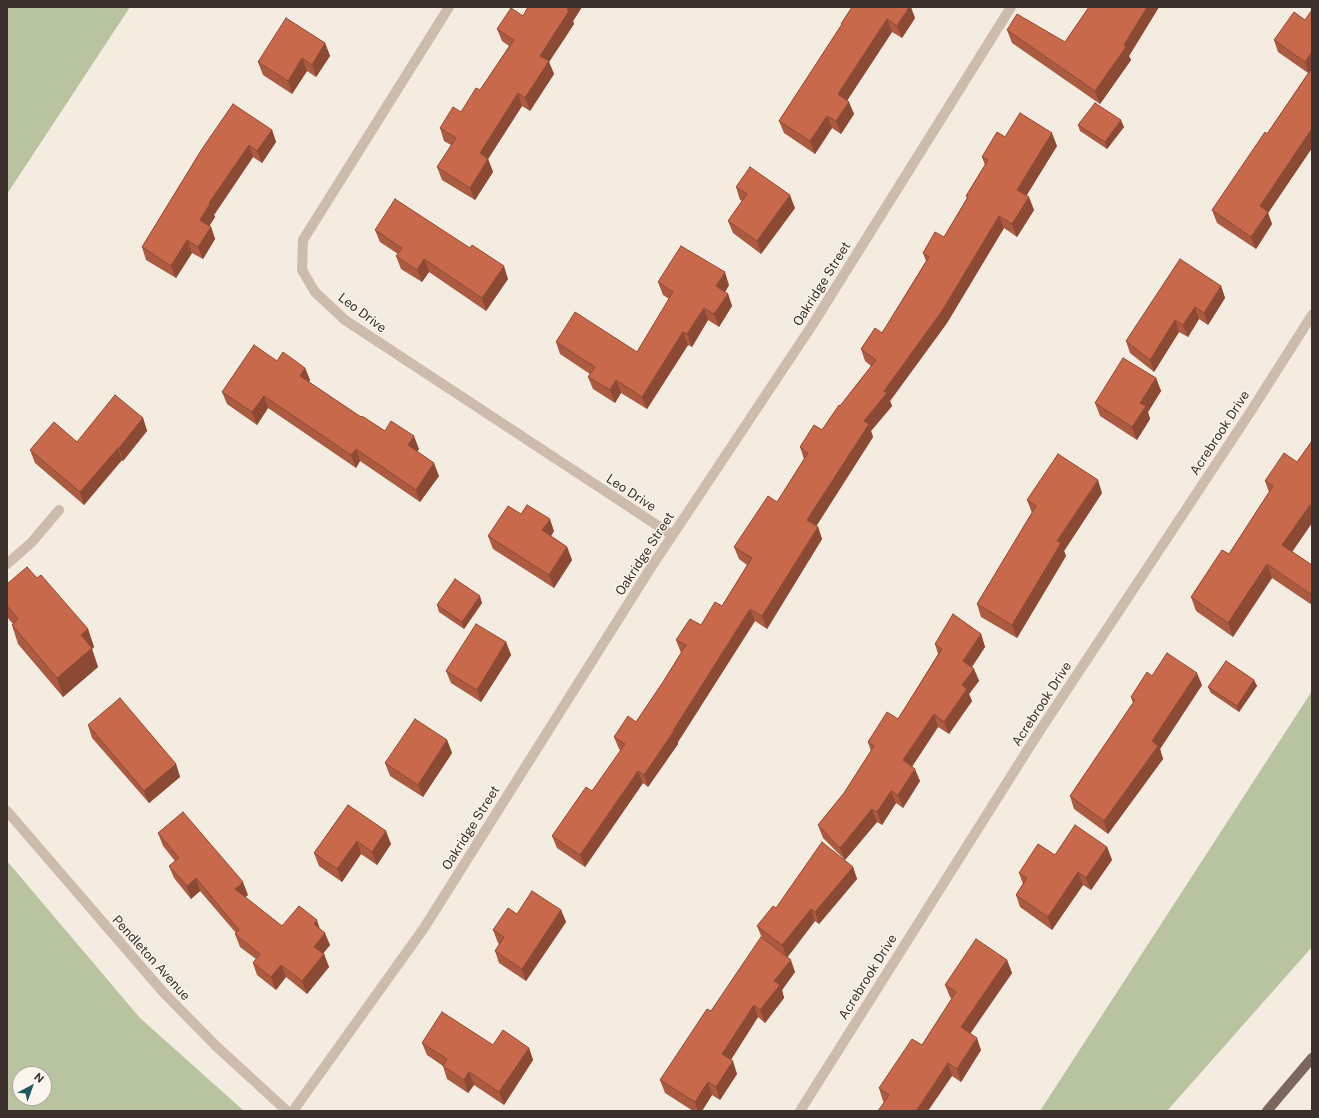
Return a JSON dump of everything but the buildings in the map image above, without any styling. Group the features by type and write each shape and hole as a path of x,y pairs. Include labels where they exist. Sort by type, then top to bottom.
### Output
{"main road":[{"path":"1267,1111 1312,1058"}],"street":[{"name":"Leo Drive","path":"449,7 303,240 302,270 315,292 345,320 672,535"},
{"name":"Oakridge Street","path":"293,1111 424,928 650,569 811,327 1011,7"},
{"name":"Acrebrook Drive","path":"800,1111 1037,735 1312,315"},
{"path":"7,564 32,542 59,510"},
{"name":"Pendleton Avenue","path":"7,811 163,992 216,1046 287,1111"}],"green space":[{"path":"7,7 130,7 7,194"},
{"path":"1312,691 1312,947 1167,1111 1040,1111"},
{"path":"7,861 140,1018 244,1111 7,1111"}]}
